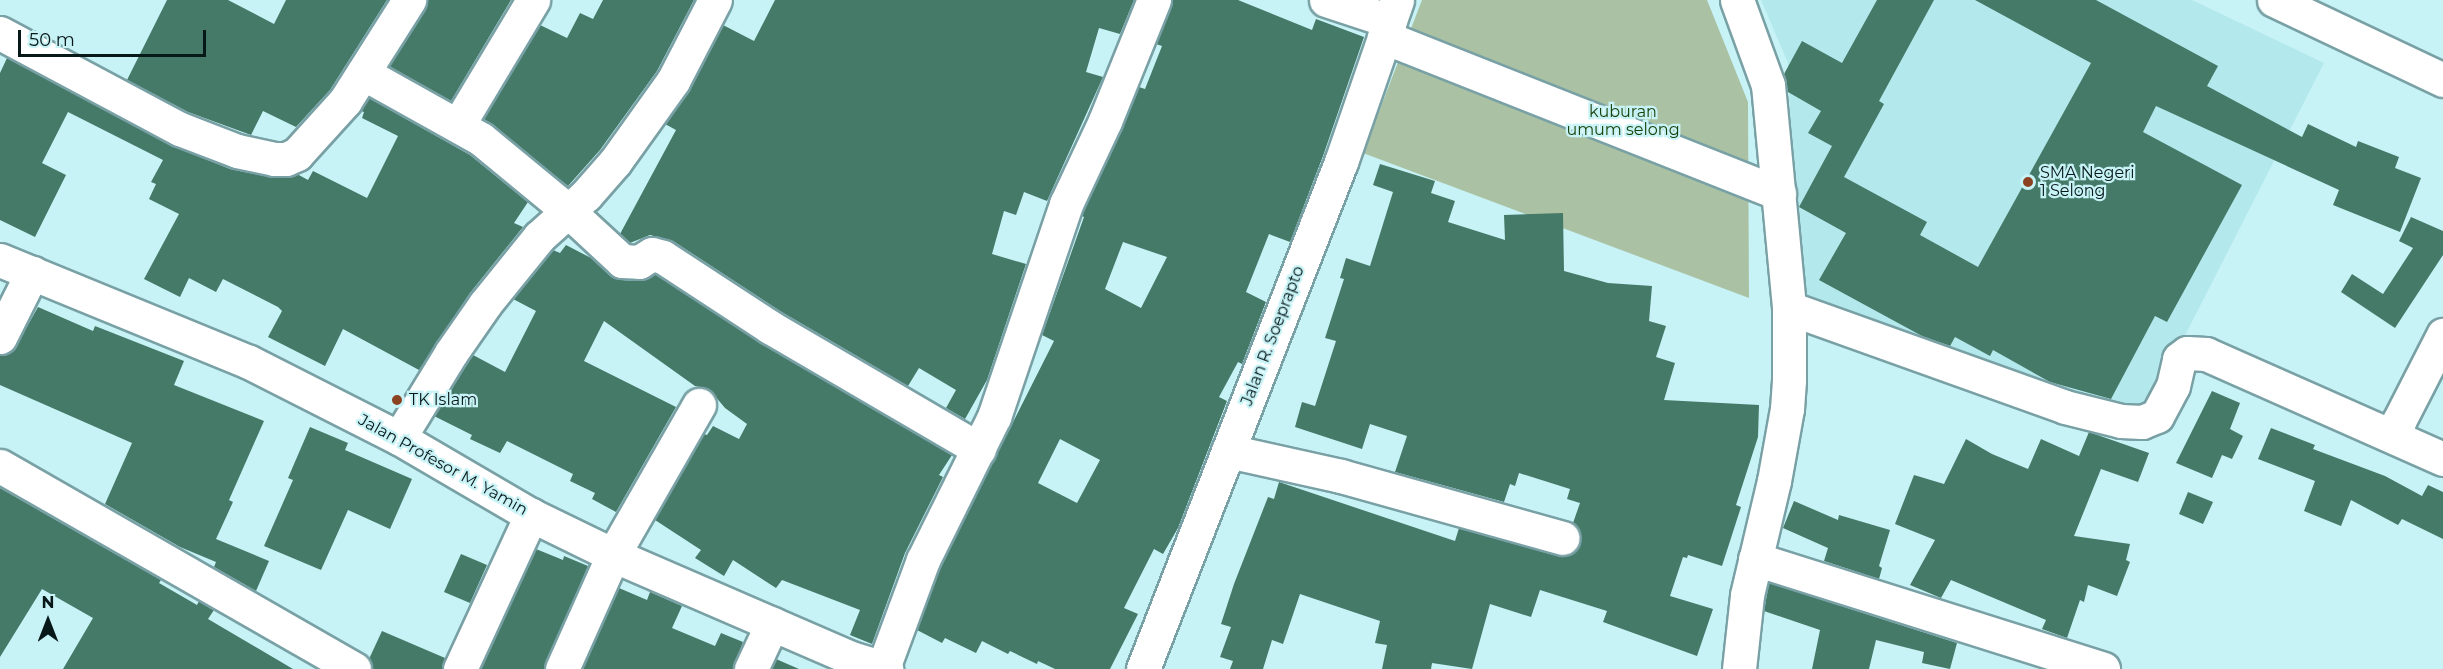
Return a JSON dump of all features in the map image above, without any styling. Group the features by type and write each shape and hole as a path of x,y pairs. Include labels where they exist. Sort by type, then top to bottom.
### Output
{"street":[{"path":"0,33 180,129 237,151 274,159 297,154 345,101 409,0"},
{"path":"458,125 533,0"},
{"path":"884,669 923,560 994,417 1066,204 1105,121 1154,0"},
{"path":"1326,0 1390,19 1771,191"},
{"path":"1737,0 1768,85 1771,191 1789,308 1790,380 1774,481 1755,559 1742,630 1739,669"},
{"path":"2274,0 2443,80"},
{"path":"399,438 451,353 485,304 539,237 586,195 615,162 673,81 710,2"},
{"name":"Jalan R. Soeprapto","path":"1143,669 1341,162 1390,19"},
{"path":"363,73 458,125 494,148 567,210 622,261 639,262 652,254 663,257 770,327 979,449"},
{"name":"Jalan Profesor M. Yamin","path":"0,260 249,362 399,438 531,515 613,555 772,624 848,663 884,669"},
{"path":"0,337 32,273"},
{"path":"1789,308 2065,407 2121,421 2142,422 2157,416 2173,386 2179,359 2187,353 2206,354 2443,459"},
{"path":"2400,439 2397,433 2399,421 2443,335"},
{"path":"562,669 613,555 699,405"},
{"path":"1228,451 1341,476 1563,538"},
{"path":"0,466 354,669"},
{"path":"459,669 531,515"},
{"path":"1755,559 2103,669"},
{"path":"751,669 772,624"}],"shaded area":[{"name":"SMA Negeri 1 Selong","path":"1761,0 2192,0 2324,63 2145,414 2054,400 1797,300 1788,63"}],"green space":[{"name":"kuburan umum selong","path":"1422,0 1707,0 1748,102 1749,298 1363,153"}],"building":[{"path":"167,0 228,0 274,24 286,0 387,0 330,90 296,127 263,111 251,135 188,112 127,80"},
{"path":"428,0 511,0 451,101 389,66 425,10"},
{"path":"603,0 694,0 657,71 600,150 568,186 484,119 540,25 567,38 580,13 593,19"},
{"path":"775,0 1134,0 1120,34 1099,28 1086,72 1103,77 1047,201 1024,192 1016,215 1004,211 992,254 1026,264 987,380 965,419 946,408 956,390 919,368 908,386 780,311 673,241 650,235 630,243 620,234 676,130 665,124 690,90 723,25 754,41"},
{"path":"1172,0 1238,0 1312,30 1316,19 1364,37 1323,156 1290,242 1269,234 1246,292 1266,302 1242,364 1238,362 1219,397 1227,401 1178,528 1163,554 1154,549 1124,608 1138,614 1110,669 1055,669 1038,661 1037,664 1010,651 1008,654 982,641 976,653 945,638 942,643 917,630 940,567 1054,341 1042,335 1084,217 1082,216 1083,211 1139,87 1145,89 1162,46 1156,44","holes":["1123,242 1167,257 1141,308 1105,289","1060,439 1100,460 1077,503 1038,483"]},
{"path":"1877,0 1934,0 1879,101 1884,104 1844,177 1927,222 1920,235 1978,267 2091,63 1975,0 2096,0 2218,66 2207,86 2302,137 2308,124 2356,147 2358,141 2399,157 2395,168 2421,178 2400,232 2333,205 2339,190 2156,106 2143,132 2242,185 2167,322 2155,316 2111,399 2050,382 1993,350 1990,356 1955,337 1950,346 1922,336 1819,280 1846,233 1799,207 1832,146 1808,133 1821,111 1788,92 1784,74 1802,41 1842,63"},
{"path":"7,58 173,146 230,169 270,177 297,174 308,180 313,171 367,198 398,136 362,118 364,112 361,111 369,98 470,155 528,202 514,223 523,227 470,293 419,370 343,329 325,366 268,337 282,311 223,279 216,292 189,278 180,297 144,279 179,214 149,199 156,184 151,182 163,160 68,112 42,163 66,175 35,237 0,220 0,73"},
{"path":"1380,164 1435,181 1431,193 1455,201 1448,222 1505,240 1504,215 1563,213 1564,271 1608,283 1652,286 1649,321 1666,326 1656,357 1675,363 1664,400 1759,405 1758,437 1736,505 1741,507 1722,566 1688,555 1687,558 1683,557 1670,596 1713,609 1697,656 1603,622 1607,611 1540,590 1531,617 1490,604 1472,669 1432,663 1431,669 1382,669 1387,645 1375,643 1380,621 1300,594 1283,644 1272,640 1263,669 1230,669 1233,661 1220,657 1231,627 1221,624 1234,584 1268,497 1274,499 1279,482 1455,541 1459,528 1559,556 1568,556 1581,544 1581,533 1573,523 1580,503 1567,499 1570,489 1519,473 1515,486 1510,484 1504,502 1395,472 1407,436 1370,424 1362,449 1295,427 1302,402 1315,406 1336,341 1325,338 1344,279 1340,278 1346,258 1370,266 1393,192 1373,185"},
{"path":"2411,217 2443,231 2443,255 2395,328 2341,292 2352,274 2383,294 2413,248 2399,241"},
{"path":"566,245 591,258 609,275 620,280 639,281 655,274 761,343 952,455 939,475 943,477 905,553 872,644 850,635 860,610 782,580 776,588 733,560 724,576 695,558 701,550 655,520 704,434 707,435 713,426 739,439 747,424 725,408 709,389 695,386 604,321 584,361 676,407 616,512 592,499 595,493 570,481 573,474 507,441 500,453 470,439 472,435 434,416 473,355 505,372 536,311 513,299 553,250 560,253"},
{"path":"38,307 93,331 95,326 184,361 174,385 264,421 229,500 233,502 216,539 269,561 256,591 214,567 216,562 180,547 105,504 132,443 0,385 0,356 10,353 16,346"},
{"path":"2212,391 2240,403 2230,429 2243,436 2232,459 2222,455 2212,478 2176,463"},
{"path":"310,427 348,443 345,450 412,479 390,529 348,510 321,570 264,546 293,480 288,478"},
{"path":"2271,428 2315,445 2313,449 2385,476 2422,496 2428,485 2443,492 2443,539 2402,519 2398,525 2351,500 2341,526 2304,511 2315,481 2258,459"},
{"path":"2089,432 2149,453 2138,482 2101,469 2074,536 2130,544 2126,560 2130,562 2117,596 2088,585 2084,602 2080,600 2067,638 2042,629 2046,620 1951,580 1941,598 1910,585 1935,540 1895,524 1914,475 1944,484 1966,439 1992,454 2028,469 2041,439 2079,456"},
{"path":"0,488 161,580 159,583 197,605 199,601 214,610 208,619 293,669 63,669 93,618 42,589 0,657"},
{"path":"2188,492 2213,502 2203,524 2179,514"},
{"path":"1794,501 1838,520 1839,515 1890,530 1879,566 1882,568 1879,579 1824,561 1828,548 1783,528"},
{"path":"536,549 563,560 564,556 588,566 544,669 481,669"},
{"path":"461,554 487,565 470,603 444,592"},
{"path":"1769,583 1957,643 1950,669 1922,663 1924,652 1876,640 1869,669 1812,669 1820,630 1764,611"},
{"path":"619,588 647,600 650,592 682,606 672,628 715,646 721,633 743,642 733,669 583,669"},
{"path":"382,631 445,658 442,669 373,669 369,659"},
{"path":"776,659 799,669 772,669"}],"place":[{"name":"SMA Negeri 1 Selong","path":"2028,182"},
{"name":"TK Islam","path":"397,400"}]}
